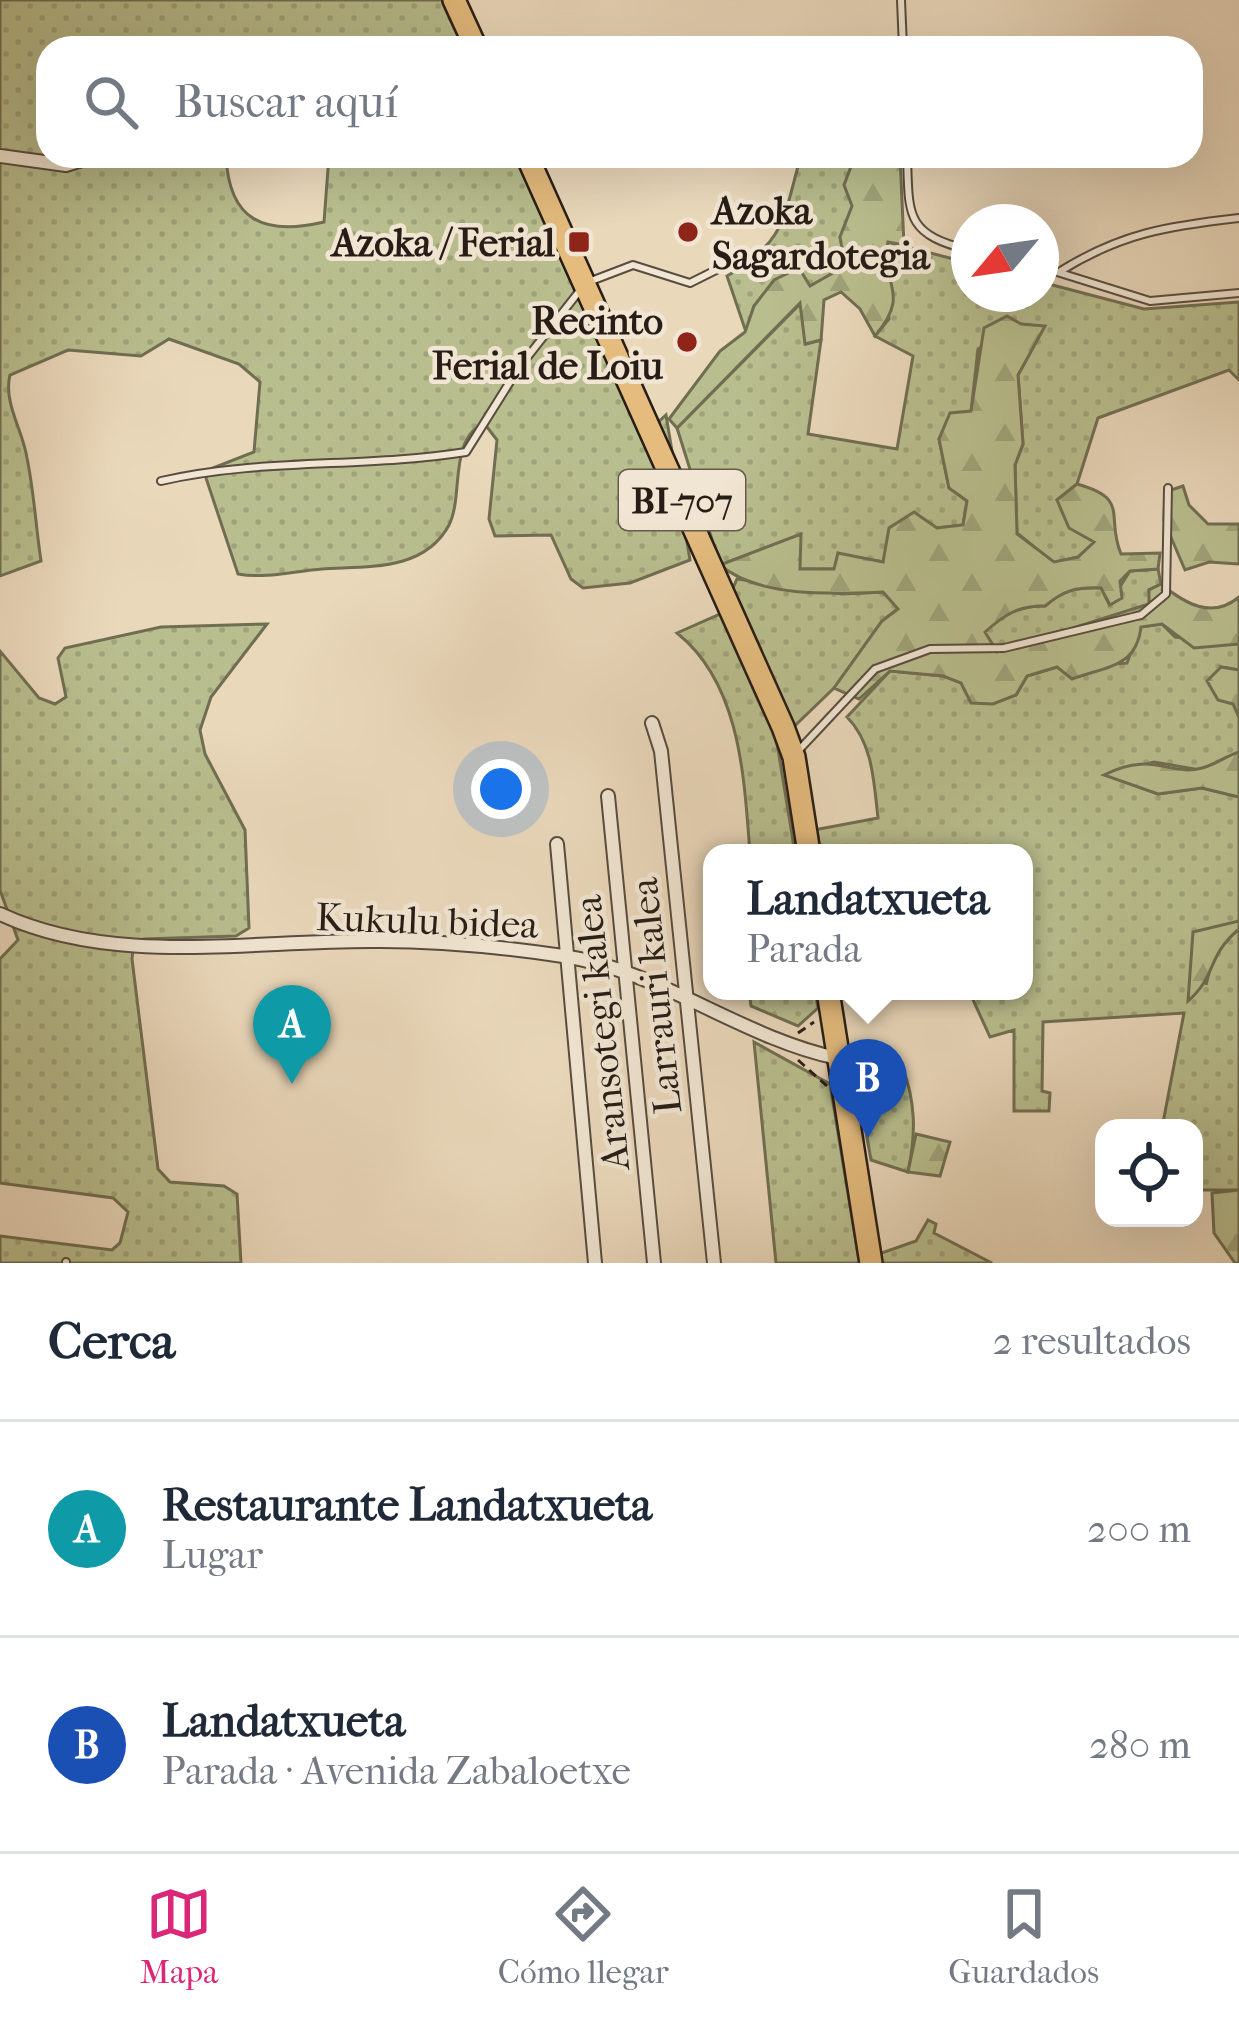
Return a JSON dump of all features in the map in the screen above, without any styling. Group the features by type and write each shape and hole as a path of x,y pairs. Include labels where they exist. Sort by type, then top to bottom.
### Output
{"main road":[{"path":"454,0 470,36"},
{"name":"BI-707","path":"532,168 587,283 794,757 808,844"},
{"path":"829,1000 871,1263"}],"street":[{"path":"0,156 36,161"},
{"name":"Larrauri kalea","path":"652,723 662,751 714,1263"},
{"name":"Aransotegi kalea","path":"608,796 654,1263"},
{"path":"557,844 595,1263"},
{"name":"Kukulu bidea","path":"0,914 77,942 315,946 396,941 566,956 837,1058"}],"lane":[{"path":"901,0 902,36"},
{"path":"907,168 909,213 922,234 951,244"},
{"path":"1060,272 1093,250 1154,227 1239,218"},
{"path":"161,482 244,466 346,466 466,452 518,369 587,283 633,265 690,283 732,262"},
{"path":"1060,272 1150,301 1239,293"},
{"path":"794,757 875,668 930,649 1004,649 1141,615 1166,594 1168,488"}],"path":[{"path":"785,1032 800,1033 818,1015"},
{"path":"797,1059 821,1076 830,1095"}],"green space":[{"path":"0,0 443,0 460,36 36,36 36,168 228,168 234,196 243,209 254,219 284,227 324,222 328,168 520,168 634,420 656,424 666,415 690,560 630,583 583,588 571,579 551,535 495,536 489,519 497,440 484,423 465,442 449,525 425,551 393,564 238,574 206,478 213,468 254,452 260,382 239,364 169,339 141,356 68,350 10,375 9,396 27,458 41,561 0,576"},
{"path":"798,168 868,168 840,237 844,254 833,273 809,287 754,306 746,332 727,276 772,239"},
{"path":"850,168 901,168 904,245 888,242 893,298 886,321 875,336 860,309 841,292 824,300 821,340 805,344 800,303 677,428 669,419 720,351 745,332 754,306 774,280 799,268 810,286 833,273 843,254 840,237 852,206 844,185"},
{"path":"888,242 951,258 951,312 1059,312 1059,287 1144,309 1239,302 1239,380 1229,370 1098,418 1077,484 1057,500 1095,542 1078,557 1054,563 1017,533 1015,465 1023,444 1018,375 1044,327 1021,324 978,349 971,412 939,439 949,488 967,501 963,525 937,528 884,562 838,554 835,569 799,569 800,535 720,565 677,428 802,302 806,344 821,340 808,434 897,449 913,356 875,336 889,319 884,262"},
{"path":"1007,316 1021,324 1045,326 1018,375 1023,444 1015,465 1017,534 1054,562 1078,557 1094,542 1069,528 1057,500 1077,484 1110,502 1121,554 1160,553 1158,569 1130,571 1120,581 1122,598 1110,605 1101,588 1084,588 1064,593 1045,606 1005,616 985,632 997,652 1149,604 1149,590 1161,584 1189,603 1209,608 1239,597 1239,644 1194,648 1162,624 1141,627 1133,651 1118,664 1072,679 1057,667 1027,676 1016,695 993,704 971,703 961,683 943,676 890,671 859,699 834,688 882,621 898,609 883,592 776,589 736,576 720,565 801,534 800,569 834,569 838,553 883,562 889,528 914,512 937,528 963,525 967,501 949,488 939,439 950,413 971,411 984,328"},
{"path":"1183,486 1189,505 1208,524 1239,524 1239,564 1209,562 1185,570 1164,521 1165,492"},
{"path":"1158,569 1161,584 1149,590 1150,604 998,652 984,632 1012,612 1045,606 1077,589 1101,588 1109,604 1130,571"},
{"path":"737,579 842,594 882,592 899,608 882,621 834,688 777,743 794,844 749,844 741,764 727,705 715,678 677,633 722,613"},
{"path":"267,624 211,697 200,730 205,754 245,830 249,928 236,936 144,939 133,950 132,959 158,1169 170,1182 224,1186 237,1194 241,1263 0,1263 0,1236 112,1250 120,1243 128,1212 113,1198 0,1183 0,959 18,940 0,890 0,651 39,698 55,704 66,697 58,658 65,648 161,627"},
{"path":"1162,624 1175,637 1239,644 1239,670 1221,667 1239,717 1239,752 1200,770 1154,762 1106,775 1158,794 1202,788 1239,797 1239,921 1214,931 1206,985 1215,950 1239,929 1239,1190 1203,1190 1203,1119 1164,1119 1184,1013 1043,1022 1042,1091 1050,1093 1049,1111 1014,1111 1014,1030 990,1037 973,1000 1033,1000 1033,844 816,844 814,830 878,818 867,751 847,717 890,671 943,676 1016,695 1027,676 1057,667 1127,663 1140,627"},
{"path":"1221,667 1239,670 1239,717 1233,704 1218,700 1207,681"},
{"path":"1239,752 1239,797 1202,788 1158,794 1104,775 1148,764 1191,770"},
{"path":"1239,921 1239,929 1188,1001 1193,932"},
{"path":"750,1000 817,1000 818,1008 798,1026 751,1006"},
{"path":"754,1042 830,1084 859,1261 916,1241 928,1220 936,1224 934,1233 992,1263 776,1263"},
{"path":"882,1056 902,1066 910,1092 913,1131 908,1172 871,1160 853,1058"},
{"path":"916,1134 950,1142 940,1176 908,1172"},
{"path":"1239,1190 1239,1263 1235,1263 1214,1233 1212,1193"}],"place":[{"name":"Azoka Sagardotegia","path":"688,232"},
{"name":"Azoka / Ferial","path":"579,242"},
{"name":"Recinto Ferial de Loiu","path":"687,342"},
{"name":"Restaurante Landatxueta","path":"292,1084"},
{"name":"Landatxueta","path":"868,1138"}]}
